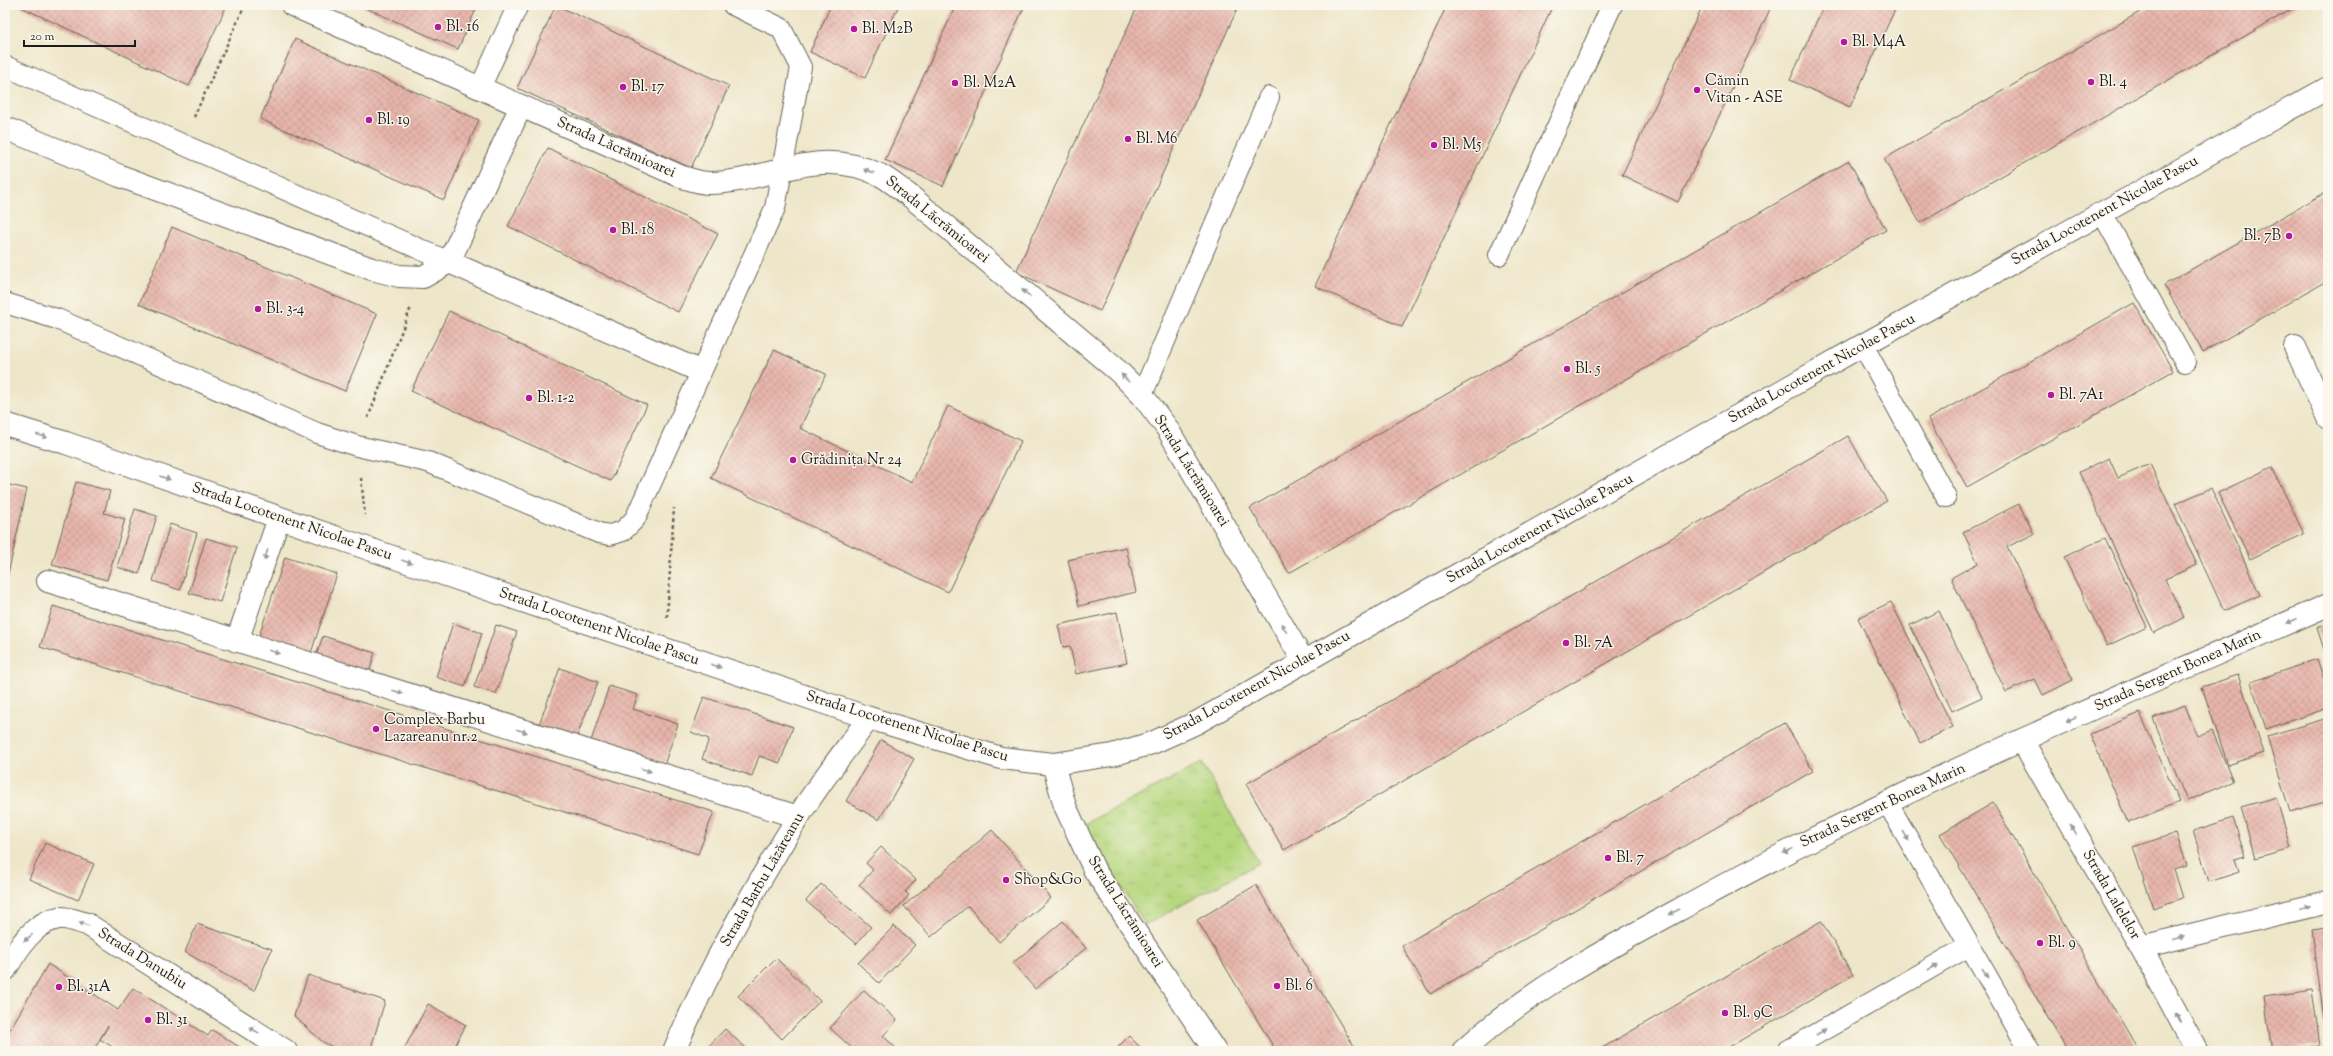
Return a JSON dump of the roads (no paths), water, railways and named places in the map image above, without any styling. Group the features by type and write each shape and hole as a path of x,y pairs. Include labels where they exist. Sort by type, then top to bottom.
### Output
{"street":[{"name":"Strada Lăcrămioarei","path":"292,5 682,177 707,183 732,181 815,162 848,164 880,175 910,196 1118,371 1142,395 1167,428 1304,662"},
{"name":"Strada Locotenent Nicolae Pascu","path":"5,424 66,443 369,549 868,718 1001,758 1053,764 1112,755 1152,743 1196,723 1863,345 2328,88"},
{"path":"5,128 120,176 372,269 399,276 423,276 449,262 521,106"},
{"path":"449,262 700,371"},
{"path":"2295,346 2328,418"},
{"path":"237,641 279,518"},
{"path":"48,581 798,817"},
{"name":"Strada Sergent Bonea Marin","path":"1463,1051 1497,1022 1569,972 1763,863 1887,802 2022,740 2328,605"},
{"name":"Strada Barbu Lăzăreanu","path":"674,1051 685,1025 752,895 798,817 868,718"},
{"name":"Strada Lalelelor","path":"2022,740 2141,947 2197,1051"},
{"name":"Strada Lăcrămioarei","path":"1053,764 1065,806 1095,871 1215,1051"},
{"path":"2141,947 2328,902"},
{"name":"Strada Danubiu","path":"5,970 22,942 44,923 60,918 87,924 286,1051"}],"lane":[{"path":"480,88 518,5"},
{"path":"5,303 57,319 317,433 357,446 428,462 599,533 610,536 623,530 635,519 700,371 775,208 801,67 781,28 733,5"},
{"path":"1499,256 1612,5"},
{"path":"5,66 449,262"},
{"path":"1142,395 1270,97"},
{"path":"2102,213 2185,362"},
{"path":"1863,345 1946,497"},
{"path":"1887,802 2030,1051"},
{"path":"1787,1051 1969,946"}],"place":[{"name":"Bl. 16","path":"438,27"},
{"name":"Bl. M2B","path":"854,29"},
{"name":"Bl. M4A","path":"1844,42"},
{"name":"Bl. 4","path":"2091,82"},
{"name":"Bl. M2A","path":"955,83"},
{"name":"Bl. 17","path":"623,87"},
{"name":"Cămin Vitan - ASE","path":"1697,90"},
{"name":"Bl. 19","path":"369,120"},
{"name":"Bl. M6","path":"1128,139"},
{"name":"Bl. M5","path":"1434,145"},
{"name":"Bl. 18","path":"613,230"},
{"name":"Bl. 7B","path":"2289,236"},
{"name":"Bl. 3-4","path":"258,309"},
{"name":"Bl. 5","path":"1567,369"},
{"name":"Bl. 7A1","path":"2051,395"},
{"name":"Bl. 1-2","path":"529,398"},
{"name":"Grădinița Nr 24","path":"793,460"},
{"name":"Bl. 7A","path":"1566,643"},
{"name":"Complex Barbu Lazareanu nr.2","path":"376,729"},
{"name":"Bl. 7","path":"1608,858"},
{"name":"Shop&Go","path":"1006,880"},
{"name":"Bl. 9","path":"2040,943"},
{"name":"Bl. 6","path":"1277,986"},
{"name":"Bl. 31A","path":"59,987"},
{"name":"Bl. 9C","path":"1725,1013"},
{"name":"Bl. 31","path":"148,1020"}]}
